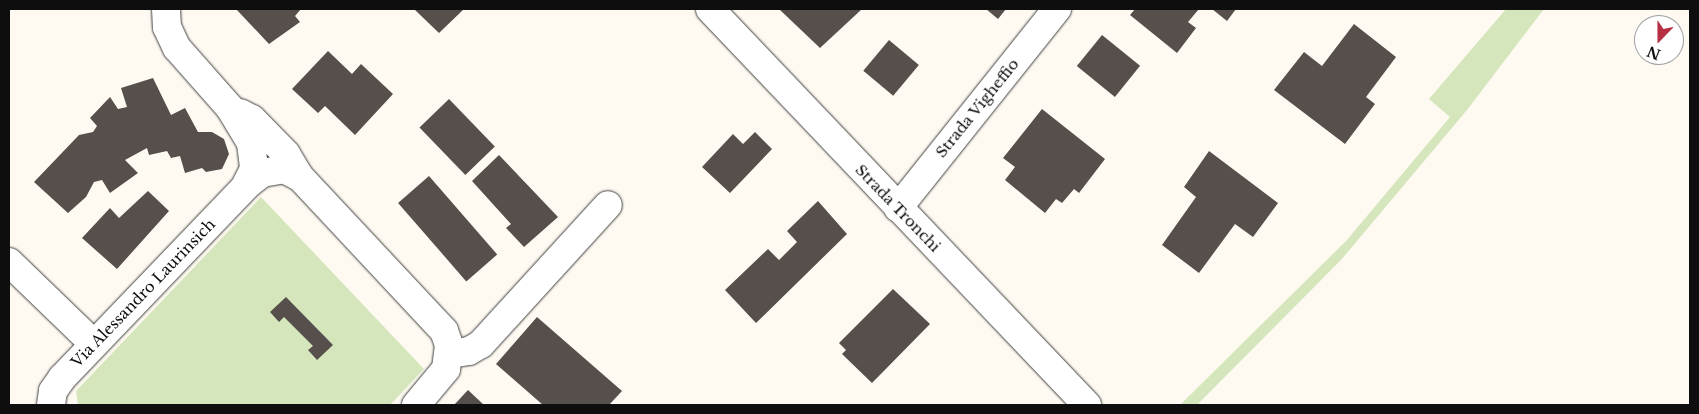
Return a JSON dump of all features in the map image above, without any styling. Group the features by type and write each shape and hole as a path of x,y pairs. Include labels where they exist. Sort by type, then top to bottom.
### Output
{"street":[{"name":"Via Alessandro Laurinsich","path":"166,9 167,27 177,48 230,108 253,148 254,169 245,187"},
{"name":"Strada Tronchi","path":"710,9 1088,405"},
{"name":"Strada Vigheffio","path":"898,208 1057,9"},
{"name":"Via Alessandro Laurinsich","path":"230,108 252,118 288,156 300,177"},
{"name":"Via Alessandro Laurinsich","path":"51,405 57,384 94,344 245,187 269,171 290,170 300,177 439,325 448,339 450,354"},
{"path":"416,405 443,374 450,354 477,347 608,205"},
{"path":"9,262 94,344"}],"green space":[{"path":"1506,9 1544,9 1467,110 1341,260 1197,405 1180,405 1346,241 1450,117 1429,99"},
{"path":"261,197 424,369 390,405 78,405 76,391"}],"building":[{"path":"236,9 301,9 295,16 300,22 269,44"},
{"path":"414,9 464,9 439,33"},
{"path":"779,9 862,9 820,48"},
{"path":"986,9 1006,9 998,19"},
{"path":"1135,9 1199,9 1188,22 1196,28 1177,53 1130,15"},
{"path":"1212,9 1236,9 1227,21"},
{"path":"1354,24 1396,57 1366,97 1375,104 1345,144 1274,90 1304,52 1322,66"},
{"path":"1102,35 1140,66 1115,97 1077,66"},
{"path":"889,40 919,65 893,96 863,71"},
{"path":"328,51 352,74 361,64 393,94 355,135 325,106 318,113 292,89"},
{"path":"153,78 171,115 185,108 198,132 212,132 224,139 229,154 222,169 206,172 202,168 185,173 180,156 171,158 167,151 149,155 147,148 125,160 138,173 110,193 102,180 94,182 86,197 68,213 34,182 79,135 93,132 97,126 90,118 110,97 118,109 127,107 121,88"},
{"path":"449,99 495,146 465,175 420,127"},
{"path":"1042,109 1105,159 1079,193 1074,189 1062,203 1056,199 1045,213 1005,180 1015,167 1003,158"},
{"path":"755,132 772,149 730,193 702,167 733,134 743,144"},
{"path":"1209,151 1278,203 1253,237 1235,224 1199,273 1162,245 1196,197 1184,187"},
{"path":"499,155 558,217 524,247 506,228 511,224 472,181"},
{"path":"429,176 497,254 466,281 398,203"},
{"path":"148,191 169,211 117,269 82,238 110,208 119,218"},
{"path":"818,201 847,234 756,323 725,290 768,249 779,260 797,242 787,231"},
{"path":"893,289 930,324 872,383 842,354 846,350 839,343"},
{"path":"286,297 333,345 317,360 308,350 313,346 284,317 279,322 270,312"},
{"path":"537,317 622,391 609,405 543,405 496,364"},
{"path":"468,390 484,405 454,405"}]}
